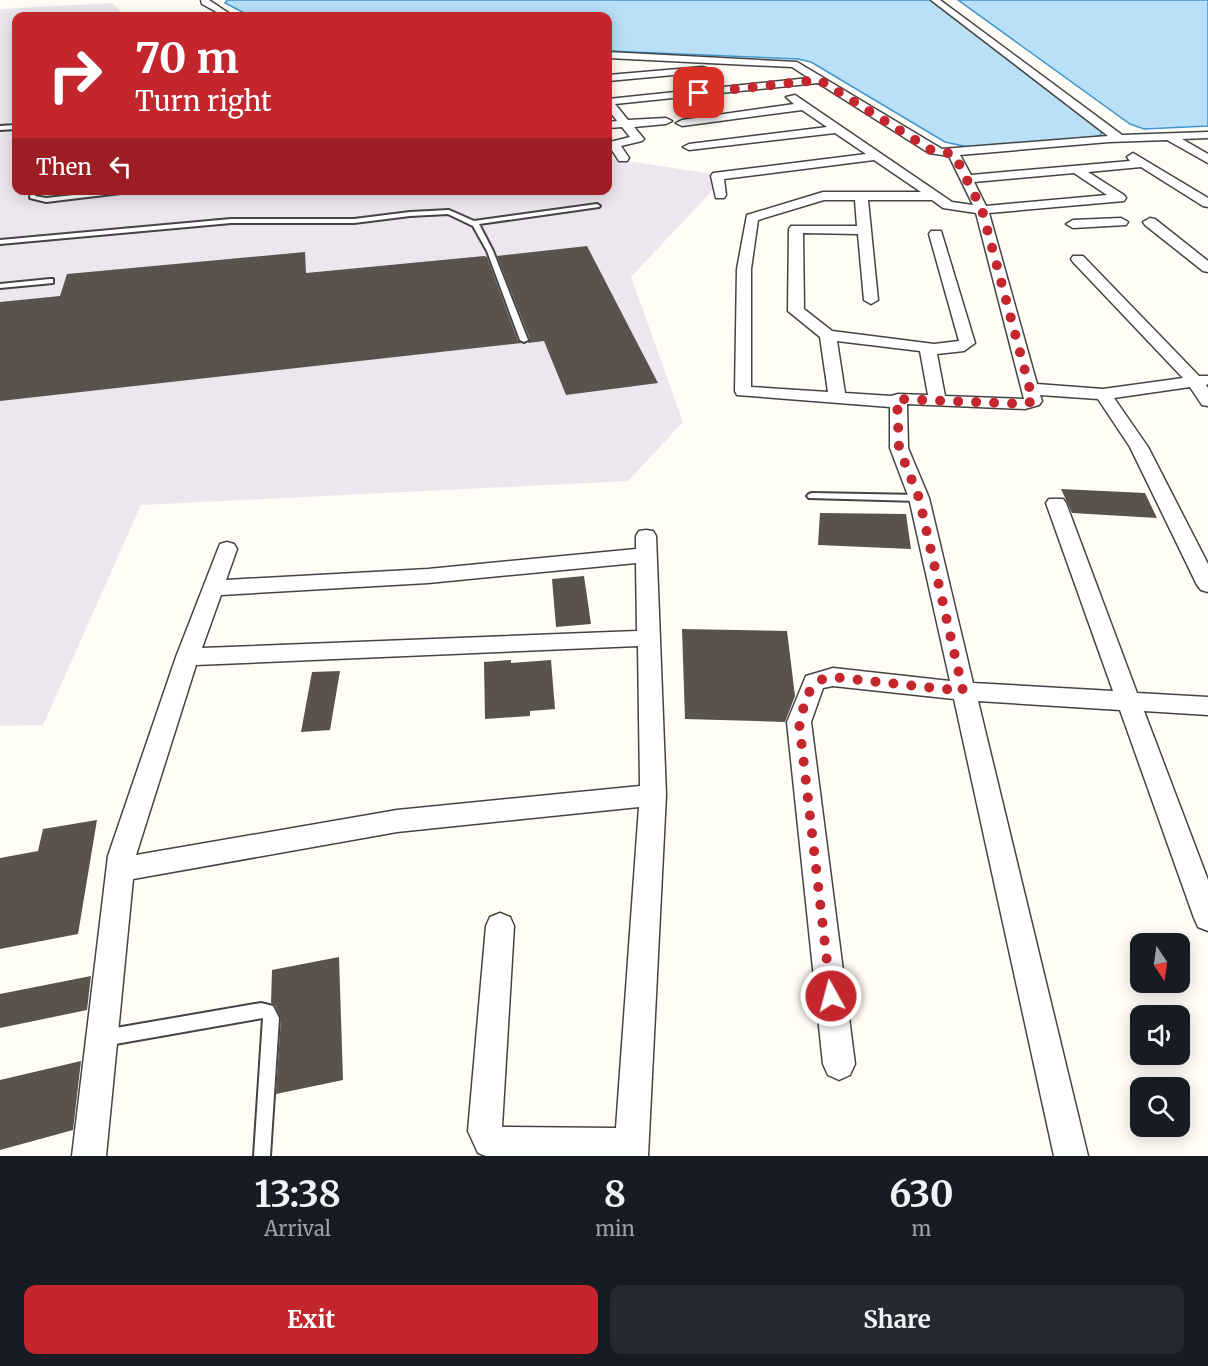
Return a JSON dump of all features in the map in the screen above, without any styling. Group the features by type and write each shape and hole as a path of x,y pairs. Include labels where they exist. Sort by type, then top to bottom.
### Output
{"street":[{"path":"205,0 222,12"},
{"path":"935,0 1120,139"},
{"path":"612,55 789,63 933,151 954,154 1104,140 1206,136"},
{"path":"715,60 745,88"},
{"path":"612,78 723,68"},
{"path":"612,103 819,80"},
{"path":"792,97 948,206 982,210 1120,198 1076,169"},
{"path":"682,123 805,106"},
{"path":"612,108 639,140 615,144 623,158"},
{"path":"612,125 666,121"},
{"path":"689,147 837,129"},
{"path":"1171,138 1208,159"},
{"path":"1104,140 1208,203"},
{"path":"954,154 982,210 1032,403 902,397 897,399 899,448 919,498 1071,1156"},
{"path":"720,195 717,176 875,156"},
{"path":"966,179 1143,163"},
{"path":"897,402 743,391 744,268 753,217 824,196 932,196"},
{"path":"861,196 871,300"},
{"path":"1056,204 1078,229 1121,222"},
{"path":"1150,222 1208,268"},
{"path":"865,230 796,229 796,310 828,335 931,348 958,348 967,343 936,234"},
{"path":"1184,248 1208,247"},
{"path":"1078,259 1202,381 1208,401"},
{"path":"828,335 837,399"},
{"path":"931,348 927,351 937,399"},
{"path":"1030,389 1103,394 1202,381"},
{"path":"1103,394 1139,447 1208,585"},
{"path":"1056,503 1208,918"},
{"path":"213,588 428,576 647,545 653,795 632,1151 500,1144 490,1141 485,1131 500,926"},
{"path":"89,1156 119,870 126,840 227,549"},
{"path":"188,657 650,638"},
{"path":"839,1064 799,722 814,682 821,678 832,677 963,691 1208,706"},
{"path":"119,870 396,821 653,795"}],"lane":[{"path":"33,195 32,197 46,200 94,195"},
{"path":"0,242 231,221 354,221 440,212 448,212 475,224 597,206"},
{"path":"475,224 490,250 524,340"},
{"path":"0,286 50,281"},
{"path":"812,496 919,498"},
{"path":"101,1038 261,1010 268,1011 271,1018 262,1156"}],"shaded area":[{"path":"112,3 121,12 12,12 12,195 612,195 612,159 726,176 631,277 683,422 628,481 141,505 43,725 0,726 0,9"}],"water":[{"path":"227,0 931,0 1102,131 1101,135 1088,139 968,147 945,142 811,62 798,59 612,51 612,12 242,12 225,3"},
{"path":"958,0 1208,0 1208,126 1144,129 1130,124"}],"building":[{"path":"587,246 658,383 566,395 544,341 528,343 530,339 497,256"},
{"path":"305,252 306,273 487,257 518,341 522,343 0,401 0,302 60,296 67,274"},
{"path":"1061,489 1145,493 1157,518 1072,513"},
{"path":"820,513 906,514 911,549 818,545"},
{"path":"584,576 591,624 556,627 552,579"},
{"path":"682,629 787,631 795,696 785,722 685,719"},
{"path":"511,660 511,663 551,660 555,709 530,711 530,716 485,719 484,662"},
{"path":"340,671 330,730 301,732 312,672"},
{"path":"97,820 78,934 0,949 0,858 38,851 43,829"},
{"path":"339,957 343,1080 276,1094 281,1018 275,1005 271,1003 272,970"},
{"path":"91,976 87,1010 0,1028 0,994"},
{"path":"81,1061 73,1130 0,1150 0,1080"}],"route":[{"path":"699,93 819,80 933,151 954,154 982,210 1033,401 1025,404 902,397 897,399 899,448 919,498 963,691 832,677 821,678 814,682 799,722 831,996"}]}
